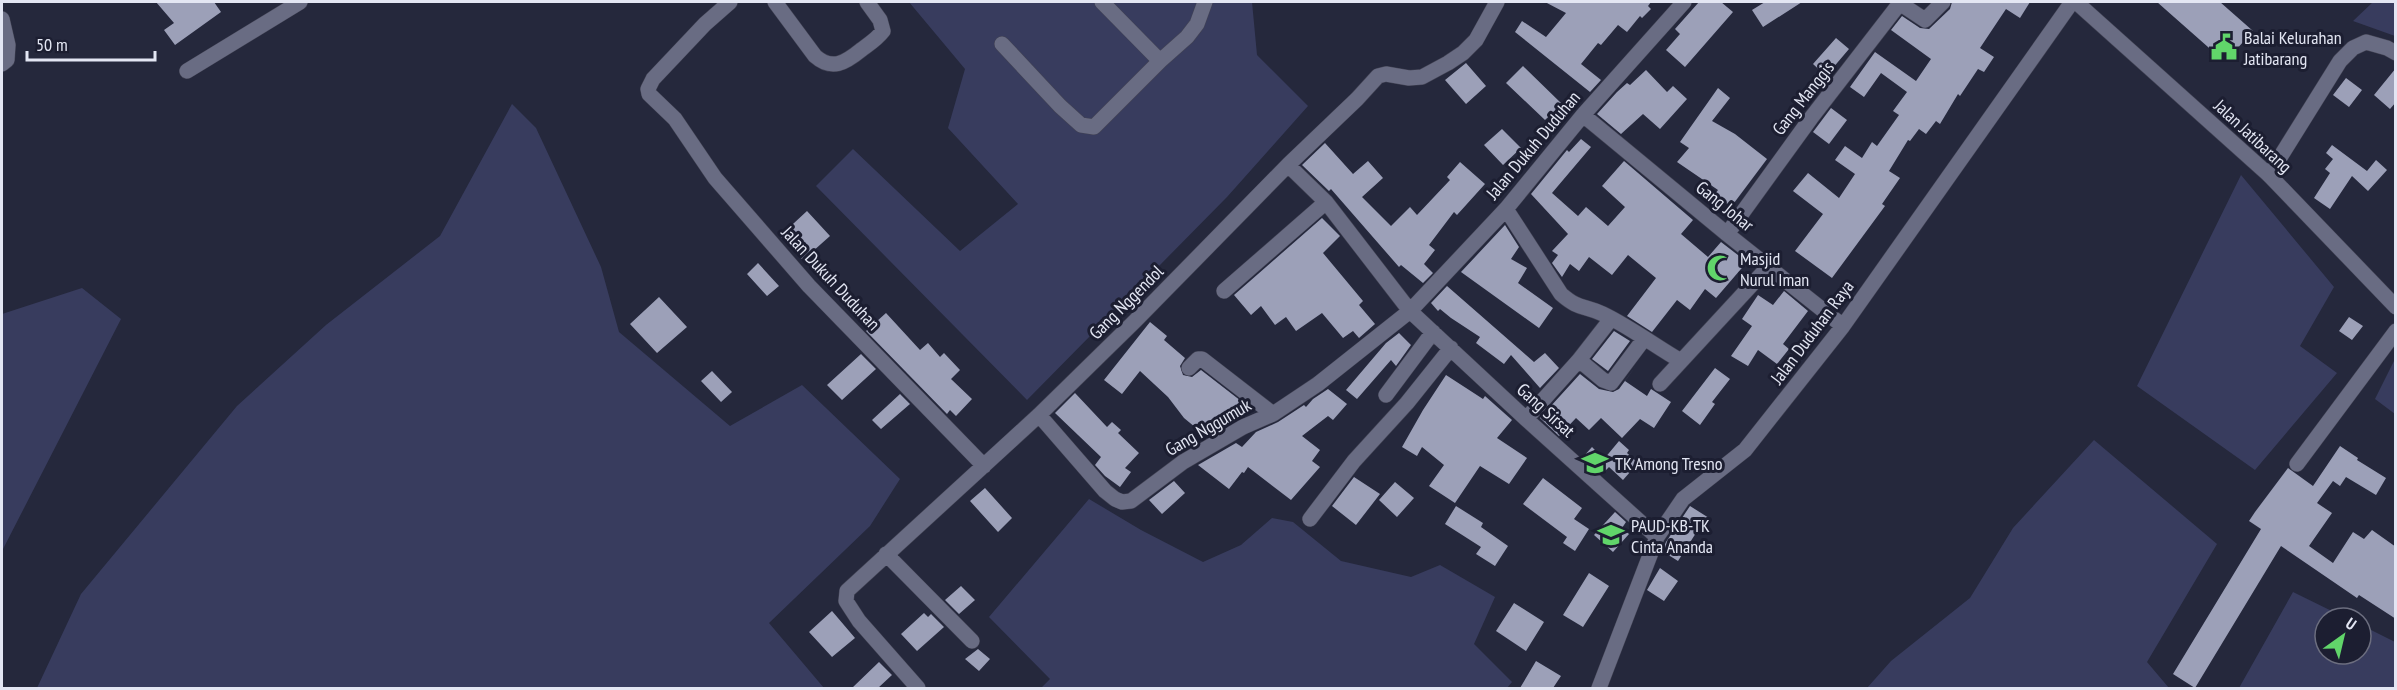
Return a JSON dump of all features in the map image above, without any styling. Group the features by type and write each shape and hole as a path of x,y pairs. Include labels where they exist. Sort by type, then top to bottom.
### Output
{"street":[{"path":"187,71 300,2"},
{"name":"Jalan Dukuh Duduhan","path":"730,2 695,34 650,84 649,94 663,106 684,132 715,178 789,264 984,466"},
{"path":"775,2 815,56 822,62 835,65 850,59 883,31 880,20 867,2"},
{"path":"1102,2 1160,61"},
{"path":"1002,44 1081,125 1094,127 1160,61 1187,38 1197,24 1205,2"},
{"name":"Gang Nggendol","path":"918,688 859,621 846,601 847,591 1039,415 1378,76 1386,74 1408,78 1422,77 1463,53 1476,40 1497,2"},
{"name":"Jalan Dukuh Duduhan","path":"1410,311 1506,208 1583,115 1684,2"},
{"name":"Gang Manggis","path":"1727,234 1899,2 1916,16 1925,20 1943,2"},
{"name":"Jalan Jatibarang","path":"2074,2 2269,175 2396,307"},
{"name":"Jalan Duduhan Raya","path":"1599,688 1657,537 1683,499 1745,450 1843,326 2074,2"},
{"path":"2,19 9,51 7,60 2,64"},
{"path":"2269,175 2340,61 2353,48 2366,42 2396,53"},
{"name":"Gang Johar","path":"1583,115 1843,326"},
{"path":"1288,165 1326,202 1410,311"},
{"path":"1224,291 1326,202"},
{"path":"1506,208 1561,294 1579,308 1602,313 1681,361"},
{"path":"1660,384 1769,266"},
{"name":"Gang Nggumuk","path":"1039,415 1114,500 1131,501 1183,462 1243,427 1273,414 1318,384 1410,311"},
{"name":"Gang Sirsat","path":"1410,311 1526,420 1657,537"},
{"path":"1526,420 1579,360 1611,319"},
{"path":"2297,464 2396,331"},
{"path":"1386,395 1433,332"},
{"path":"1579,360 1603,380 1611,383 1644,339"},
{"path":"1310,519 1354,461 1407,403 1451,348"},
{"path":"1189,368 1198,359 1202,359 1273,414"},
{"path":"886,554 972,641"}],"shaded area":[{"path":"909,2 1252,2 1257,55 1308,106 1227,197 1027,400 816,186 853,149 960,251 1018,204 948,128 965,69"},
{"path":"2373,2 2395,2 2395,36 2353,21"},
{"path":"512,104 536,128 601,267 619,332 730,426 802,385 900,479 870,526 769,623 824,688 37,688 81,594 237,406 326,325 440,236"},
{"path":"2241,175 2334,287 2300,346 2337,373 2255,470 2137,386"},
{"path":"82,288 121,319 2,551 2,314"},
{"path":"2395,359 2395,414 2375,399"},
{"path":"2094,440 2217,544 2147,662 2169,688 1867,688 1891,661 1970,598 2013,528"},
{"path":"1089,499 1141,530 1203,562 1241,545 1272,518 1293,522 1341,561 1411,577 1440,565 1495,597 1474,644 1512,682 1507,688 1041,688 1050,679 989,617"},
{"path":"2293,592 2322,606 2313,606 2313,666 2373,666 2373,631 2395,642 2395,688 2239,688"}],"building":[{"path":"156,2 214,2 221,12 175,45 164,30 174,23"},
{"path":"1545,2 1651,2 1648,6 1651,9 1642,18 1640,16 1627,32 1618,25 1601,45 1598,43 1581,64 1601,80 1590,92 1515,32 1522,21 1546,37 1566,13"},
{"path":"1699,2 1721,2 1733,12 1685,67 1666,50 1680,34 1675,29"},
{"path":"1765,2 1802,2 1763,27 1752,10"},
{"path":"1952,2 2030,2 2020,18 2006,9 1980,48 1994,57 1984,72 1978,69 1960,96 1958,94 1940,124 1936,121 1926,134 1919,129 1910,141 1908,140 1889,171 1900,178 1882,204 1885,206 1832,278 1795,251 1823,214 1793,191 1808,173 1839,198 1855,174 1835,160 1845,146 1862,158 1872,142 1877,146 1899,115 1893,111 1907,92 1881,73 1864,97 1850,87 1875,52 1916,81 1931,59 1891,30 1902,16 1920,28 1929,29 1950,9"},
{"name":"Balai Kelurahan Jatibarang","path":"2157,2 2220,2 2253,31 2225,62"},
{"path":"1836,38 1849,49 1826,76 1813,64"},
{"path":"1466,63 1486,86 1466,104 1445,80"},
{"path":"1523,66 1562,104 1545,120 1506,83"},
{"path":"2396,68 2396,102 2390,109 2374,95"},
{"path":"1646,70 1667,92 1673,86 1687,99 1660,129 1643,114 1621,134 1597,114 1627,83 1630,85"},
{"path":"2346,78 2362,90 2349,107 2333,95"},
{"path":"1718,88 1730,98 1712,121 1735,134 1767,159 1731,207 1715,194 1718,190 1677,162 1689,148 1680,142"},
{"path":"1831,108 1847,120 1829,144 1813,132"},
{"path":"1502,129 1521,148 1503,165 1484,145"},
{"path":"1581,139 1591,147 1552,193 1578,216 1586,207 1608,226 1625,207 1602,186 1624,161 1693,220 1681,234 1708,257 1721,242 1747,262 1716,298 1705,289 1690,310 1677,300 1652,332 1627,316 1656,278 1628,255 1612,275 1589,257 1579,271 1570,264 1562,277 1552,263 1558,255 1552,251 1568,234 1531,194 1567,150 1569,152"},
{"path":"1325,143 1353,174 1368,161 1383,178 1362,197 1391,226 1410,207 1417,215 1450,180 1447,177 1460,162 1485,184 1457,215 1454,212 1429,245 1435,250 1424,264 1433,273 1423,283 1401,265 1399,267 1331,189 1329,191 1302,165"},
{"path":"2332,145 2367,171 2376,160 2387,170 2368,191 2352,176 2330,209 2314,198 2330,173 2325,169 2333,159 2326,153"},
{"path":"807,211 830,236 803,260 780,236"},
{"path":"1322,218 1340,236 1323,253 1363,301 1359,305 1375,324 1359,338 1353,331 1343,338 1322,313 1296,331 1286,317 1275,325 1261,306 1251,315 1234,295"},
{"path":"1505,225 1519,247 1511,259 1527,268 1518,283 1553,308 1539,328 1461,272"},
{"path":"758,263 779,286 767,296 747,274"},
{"path":"1447,286 1534,362 1545,353 1559,368 1540,388 1511,355 1504,364 1476,343 1480,337 1440,309 1438,311 1431,303"},
{"path":"1784,291 1808,311 1783,344 1789,349 1777,364 1758,350 1748,366 1731,356 1752,326 1742,319 1758,295 1773,305"},
{"path":"659,297 687,327 657,353 630,324"},
{"path":"886,313 920,350 928,343 940,357 944,353 960,370 951,379 972,399 956,416 950,410 947,414 866,331"},
{"path":"2349,317 2363,326 2352,340 2339,331"},
{"path":"1150,322 1167,336 1164,340 1185,358 1180,366 1183,375 1192,377 1201,370 1241,401 1216,429 1218,430 1207,437 1184,418 1168,397 1140,371 1122,394 1104,380"},
{"path":"1614,331 1630,341 1608,371 1592,359"},
{"path":"1399,333 1411,345 1396,366 1391,360 1357,399 1346,390 1386,343"},
{"path":"861,354 876,369 842,400 827,385"},
{"path":"1636,366 1625,381 1647,396 1651,389 1671,402 1654,428 1640,419 1622,438 1601,418 1589,430 1576,418 1559,436 1540,418 1580,374 1599,389 1613,392 1619,389"},
{"path":"1715,368 1730,379 1712,402 1715,404 1700,425 1682,411"},
{"path":"712,371 732,392 721,402 701,381"},
{"path":"1446,375 1483,399 1485,396 1512,420 1497,438 1527,458 1509,484 1480,466 1455,503 1429,486 1444,465 1422,447 1417,456 1402,447"},
{"path":"1328,389 1347,404 1333,420 1328,416 1302,436 1320,450 1312,461 1320,467 1291,500 1248,467 1229,489 1198,465 1236,443 1242,447 1256,432 1278,422 1304,405 1306,407"},
{"path":"1075,393 1107,427 1112,422 1121,430 1118,433 1139,453 1125,468 1131,472 1120,487 1095,465 1101,457 1055,413"},
{"path":"900,394 910,404 881,429 872,420"},
{"path":"1619,441 1638,463 1623,480 1609,467 1602,474 1583,457 1592,447 1604,459"},
{"path":"2340,446 2386,478 2376,495 2346,477 2340,486 2333,481 2317,503 2332,513 2309,546 2333,563 2353,532 2364,539 2372,530 2396,547 2396,619 2359,595 2357,598 2281,546 2195,688 2173,674 2261,529 2249,521 2255,512 2288,468 2313,486"},
{"path":"1354,477 1380,494 1356,525 1332,506"},
{"path":"1543,478 1582,508 1574,519 1589,529 1575,551 1563,543 1567,537 1523,504"},
{"path":"1174,481 1185,493 1162,514 1149,500"},
{"path":"1395,482 1414,498 1397,517 1379,500"},
{"path":"985,488 1012,518 998,532 970,501"},
{"path":"1456,506 1483,523 1481,527 1508,546 1495,566 1476,554 1481,547 1445,524"},
{"path":"1690,506 1709,518 1678,561 1662,551"},
{"name":"PAUD-KB-TK Cinta Ananda","path":"1615,512 1626,522 1622,528 1629,534 1613,552 1594,535"},
{"path":"1660,568 1678,581 1664,601 1647,590"},
{"path":"1589,573 1609,586 1583,627 1563,615"},
{"path":"961,586 975,600 959,614 945,600"},
{"path":"1514,603 1544,622 1526,651 1496,631"},
{"path":"832,611 855,638 832,657 809,632"},
{"path":"924,613 928,617 931,614 944,627 917,651 901,634"},
{"path":"978,649 990,659 979,671 965,659"},
{"path":"1536,661 1561,676 1553,688 1520,688"},
{"path":"879,662 892,675 878,688 852,688"}],"place":[{"name":"Balai Kelurahan Jatibarang","path":"2224,47"},
{"name":"Masjid Nurul Iman","path":"1720,268"},
{"name":"TK Among Tresno","path":"1595,463"},
{"name":"PAUD-KB-TK Cinta Ananda","path":"1611,535"}]}
